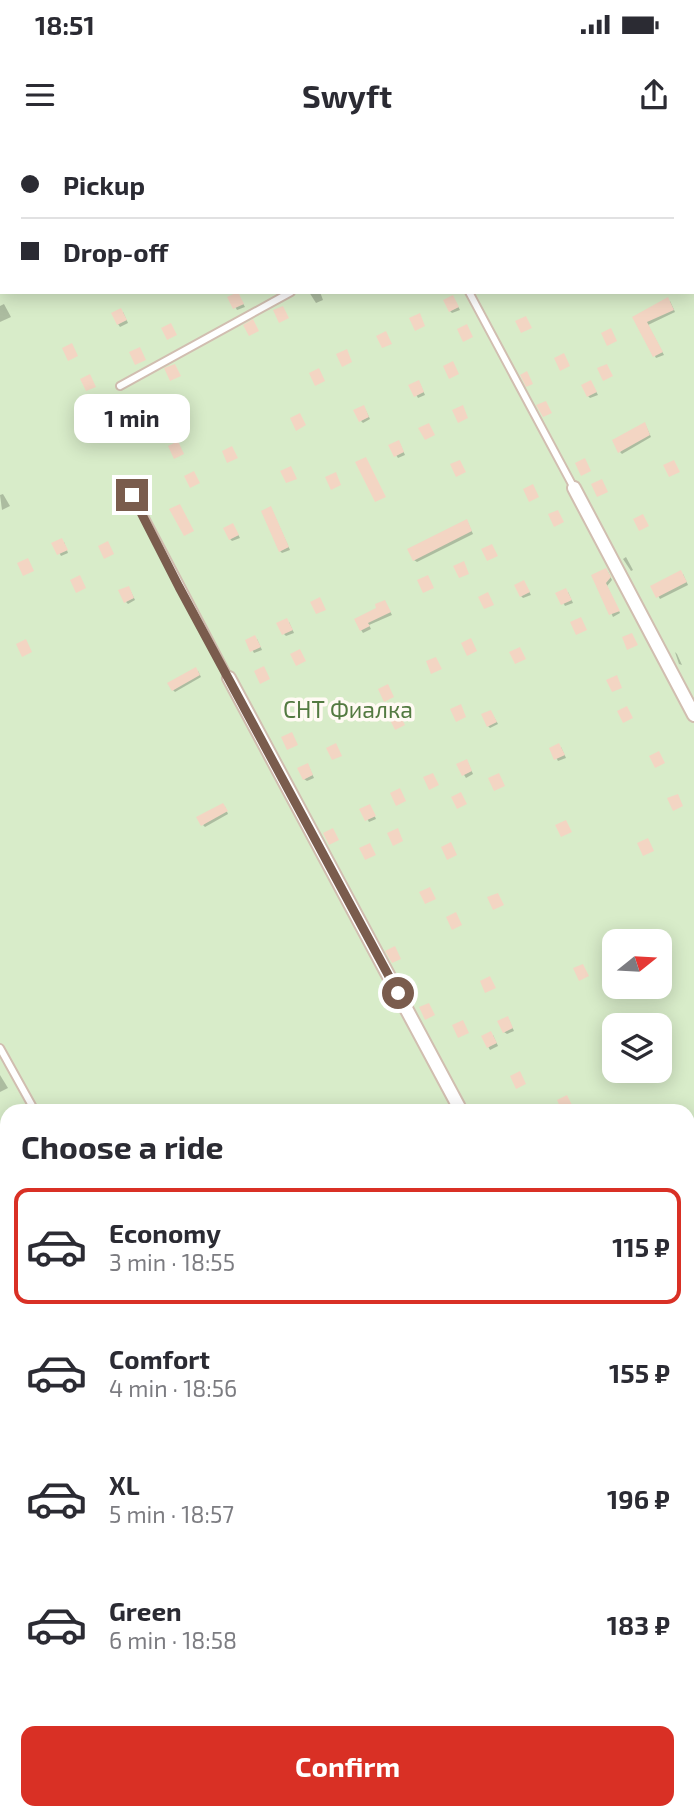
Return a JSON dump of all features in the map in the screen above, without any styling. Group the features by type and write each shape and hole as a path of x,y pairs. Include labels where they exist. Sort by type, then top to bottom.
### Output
{"street":[{"path":"574,488 694,715"},
{"path":"229,678 457,1104"}],"lane":[{"path":"120,387 287,294"},
{"path":"469,294 574,488"},
{"path":"132,495 229,678"},
{"path":"0,1048 31,1104"}],"green space":[{"name":"СНТ Фиалка","path":"0,294 694,294 694,1104 0,1104"}],"building":[{"path":"239,294 244,304 233,309 227,297"},
{"path":"453,295 459,307 449,312 443,300"},
{"path":"668,297 674,310 647,322 663,352 653,357 632,317"},
{"path":"283,306 289,318 279,323 273,310"},
{"path":"121,308 127,320 117,325 111,313"},
{"path":"420,313 425,326 415,331 409,318"},
{"path":"526,316 532,328 521,333 515,321"},
{"path":"253,319 259,331 249,336 243,325"},
{"path":"171,323 177,335 167,340 161,328"},
{"path":"467,324 473,337 463,342 457,329"},
{"path":"611,328 617,341 607,346 601,333"},
{"path":"386,331 392,344 382,348 376,336"},
{"path":"72,343 78,356 68,361 62,348"},
{"path":"140,347 146,360 135,365 129,352"},
{"path":"347,349 352,362 342,367 336,354"},
{"path":"564,353 570,366 560,371 554,358"},
{"path":"453,361 459,374 449,379 443,366"},
{"path":"175,364 181,376 170,381 164,368"},
{"path":"607,364 613,376 603,381 597,368"},
{"path":"319,368 325,381 315,386 309,373"},
{"path":"527,371 533,384 526,387 520,375"},
{"path":"90,374 96,387 86,391 80,379"},
{"path":"419,380 424,392 414,397 408,385"},
{"path":"591,380 597,392 587,397 581,385"},
{"path":"546,401 552,413 543,417 536,405"},
{"path":"364,405 369,417 359,422 353,410"},
{"path":"463,405 468,418 458,423 452,410"},
{"path":"300,413 306,425 296,431 290,418"},
{"path":"645,422 650,435 618,453 612,440"},
{"path":"429,423 435,435 425,440 418,428"},
{"path":"399,440 404,452 394,457 388,445"},
{"path":"178,441 184,454 174,459 168,446"},
{"path":"232,446 238,458 227,463 222,451"},
{"path":"366,457 386,497 375,502 355,462"},
{"path":"585,458 591,471 581,476 575,463"},
{"path":"460,460 466,472 456,477 450,464"},
{"path":"674,460 680,472 669,477 663,465"},
{"path":"291,466 297,479 286,483 280,471"},
{"path":"194,471 200,483 190,488 184,476"},
{"path":"336,472 341,485 331,490 325,477"},
{"path":"602,479 608,492 597,497 591,484"},
{"path":"533,484 539,497 529,502 523,489"},
{"path":"180,504 194,531 184,536 169,509"},
{"path":"271,506 289,547 279,552 261,511"},
{"path":"558,510 564,522 554,527 548,514"},
{"path":"643,514 649,526 639,531 633,519"},
{"path":"467,519 472,531 413,561 407,549"},
{"path":"233,523 239,535 229,540 223,528"},
{"path":"62,538 68,550 57,555 51,543"},
{"path":"108,541 114,554 104,559 98,546"},
{"path":"492,544 498,556 487,561 481,549"},
{"path":"28,558 34,571 23,576 17,563"},
{"path":"464,561 469,574 459,578 453,566"},
{"path":"606,568 611,577 606,583 620,611 609,615 591,575"},
{"path":"681,570 687,582 656,598 650,586"},
{"path":"80,575 86,588 76,593 70,580"},
{"path":"428,575 434,588 423,593 417,580"},
{"path":"524,580 530,592 520,597 514,585"},
{"path":"129,586 134,598 124,603 118,590"},
{"path":"566,588 572,600 561,605 555,593"},
{"path":"488,592 494,605 484,609 478,597"},
{"path":"320,597 326,610 316,614 310,602"},
{"path":"385,600 391,612 368,623 370,626 360,631 354,619 376,608 375,604"},
{"path":"581,617 587,630 576,635 570,622"},
{"path":"287,618 293,630 282,635 276,623"},
{"path":"632,633 638,645 627,650 622,637"},
{"path":"255,635 261,647 250,652 245,640"},
{"path":"471,638 477,651 467,656 461,643"},
{"path":"26,639 32,652 22,657 16,644"},
{"path":"520,647 526,659 515,664 509,652"},
{"path":"300,649 306,661 296,666 290,654"},
{"path":"436,657 442,669 431,674 426,661"},
{"path":"264,666 270,679 260,684 254,671"},
{"path":"196,667 200,675 172,691 167,683"},
{"path":"617,675 622,688 612,692 606,680"},
{"path":"388,684 394,697 384,702 378,689"},
{"path":"461,704 466,717 456,722 450,709"},
{"path":"627,706 633,718 623,723 617,711"},
{"path":"491,710 497,722 487,727 481,714"},
{"path":"399,713 405,725 395,730 389,718"},
{"path":"292,732 298,745 287,750 281,737"},
{"path":"336,743 342,756 332,760 326,748"},
{"path":"559,743 565,755 554,760 549,748"},
{"path":"659,751 665,763 655,768 649,756"},
{"path":"467,759 472,771 462,776 456,764"},
{"path":"308,763 313,775 303,780 297,768"},
{"path":"433,773 439,785 429,790 423,777"},
{"path":"499,773 505,786 494,791 488,778"},
{"path":"400,788 406,801 396,806 390,793"},
{"path":"461,792 467,804 457,809 451,797"},
{"path":"678,794 683,806 673,811 667,798"},
{"path":"223,803 228,811 201,826 196,817"},
{"path":"370,804 376,816 365,821 359,809"},
{"path":"566,820 572,832 561,837 555,825"},
{"path":"333,828 339,840 329,845 323,833"},
{"path":"398,828 403,841 393,846 387,833"},
{"path":"648,838 654,851 643,856 637,843"},
{"path":"451,842 457,855 447,860 441,847"},
{"path":"370,843 376,855 365,860 359,848"},
{"path":"430,887 436,899 425,904 419,892"},
{"path":"498,893 504,905 493,910 487,897"},
{"path":"456,912 462,925 452,930 446,917"},
{"path":"395,946 401,959 392,963 385,951"},
{"path":"583,964 589,976 579,981 573,968"},
{"path":"490,976 496,988 485,993 480,981"},
{"path":"429,1003 435,1015 425,1020 419,1007"},
{"path":"508,1016 513,1028 503,1033 497,1021"},
{"path":"463,1020 469,1033 458,1038 452,1025"},
{"path":"491,1031 497,1043 487,1048 481,1036"},
{"path":"520,1071 526,1084 516,1089 510,1076"},
{"path":"567,1095 572,1104 559,1104 557,1100"}],"route":[{"path":"132,495 398,993"}]}
